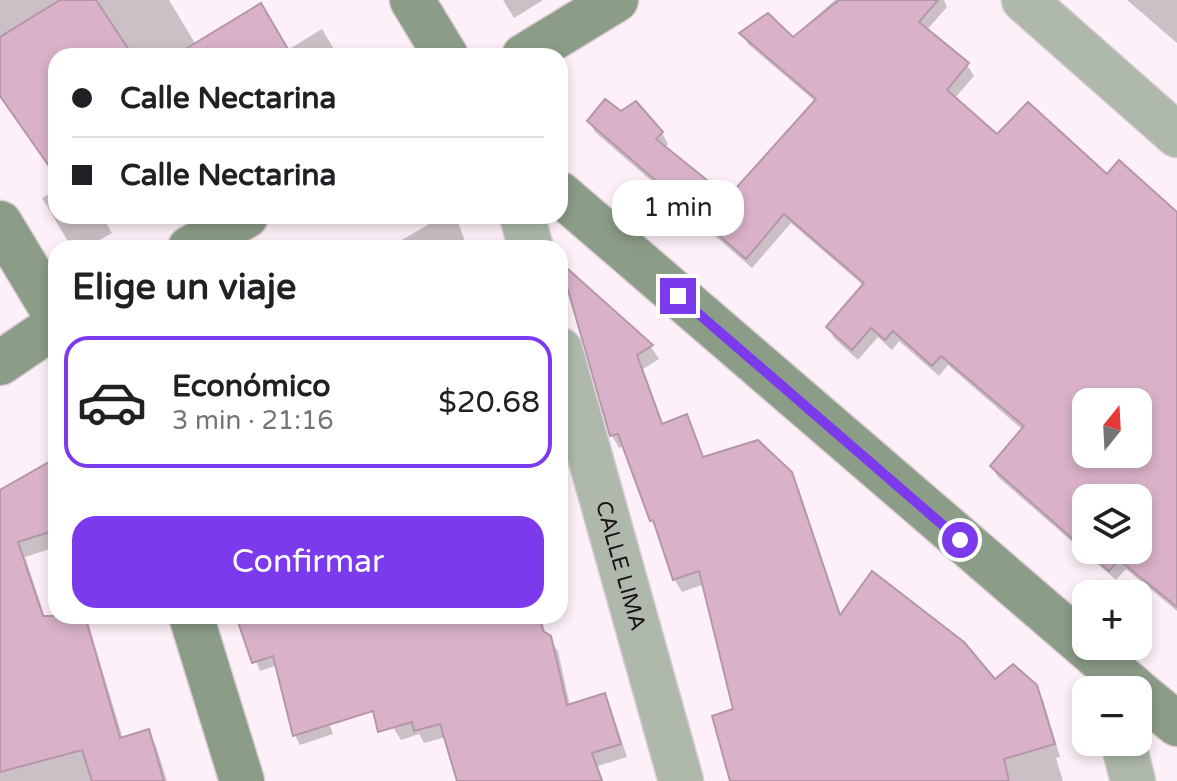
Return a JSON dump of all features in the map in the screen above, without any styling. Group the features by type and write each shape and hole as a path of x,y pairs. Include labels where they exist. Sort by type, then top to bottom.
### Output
{"street":[{"path":"412,0 441,48"},
{"path":"537,48 616,0"},
{"path":"1024,0 1177,135"},
{"path":"568,201 1105,676"},
{"path":"0,223 48,303"},
{"path":"204,240 232,224"},
{"path":"0,363 48,330"},
{"name":"CALLE LIMA","path":"568,378 681,781"},
{"path":"193,624 242,781"},
{"path":"1152,703 1177,724"},
{"path":"1127,756 1133,781"}],"building":[{"path":"60,0 96,0 128,48 48,48 48,165 0,96 0,37"},
{"path":"839,0 938,0 919,22 969,63 947,90 997,134 1028,102 1107,174 1119,160 1177,212 1177,607 1152,587 1152,580 1144,580 1124,564 1152,564 1152,484 1072,484 1072,538 990,466 1024,426 941,356 932,366 893,331 885,340 871,328 852,350 826,327 864,283 784,214 746,259 587,121 605,99 621,111 636,101 663,132 656,139 728,197 816,99 739,33 768,13 793,37"},
{"path":"261,3 287,48 187,48"},
{"path":"568,269 653,345 637,355 662,424 687,414 703,457 758,440 792,472 840,615 872,571 964,642 995,679 1013,664 1037,685 1055,744 1004,759 1009,781 730,781 712,716 733,709 699,571 673,580 653,520 650,521 618,434 610,436 568,290"},
{"path":"48,463 48,533 18,542 43,616 48,616 48,624 87,624 120,738 149,729 164,781 92,781 82,750 0,772 0,490"},
{"path":"1101,564 1115,564 1109,571"},
{"path":"239,624 541,624 543,631 551,636 567,705 605,693 621,744 592,753 602,781 457,781 440,724 414,731 412,722 378,732 373,711 293,736 273,656 252,663"}],"route":[{"path":"678,296 960,540"}]}
